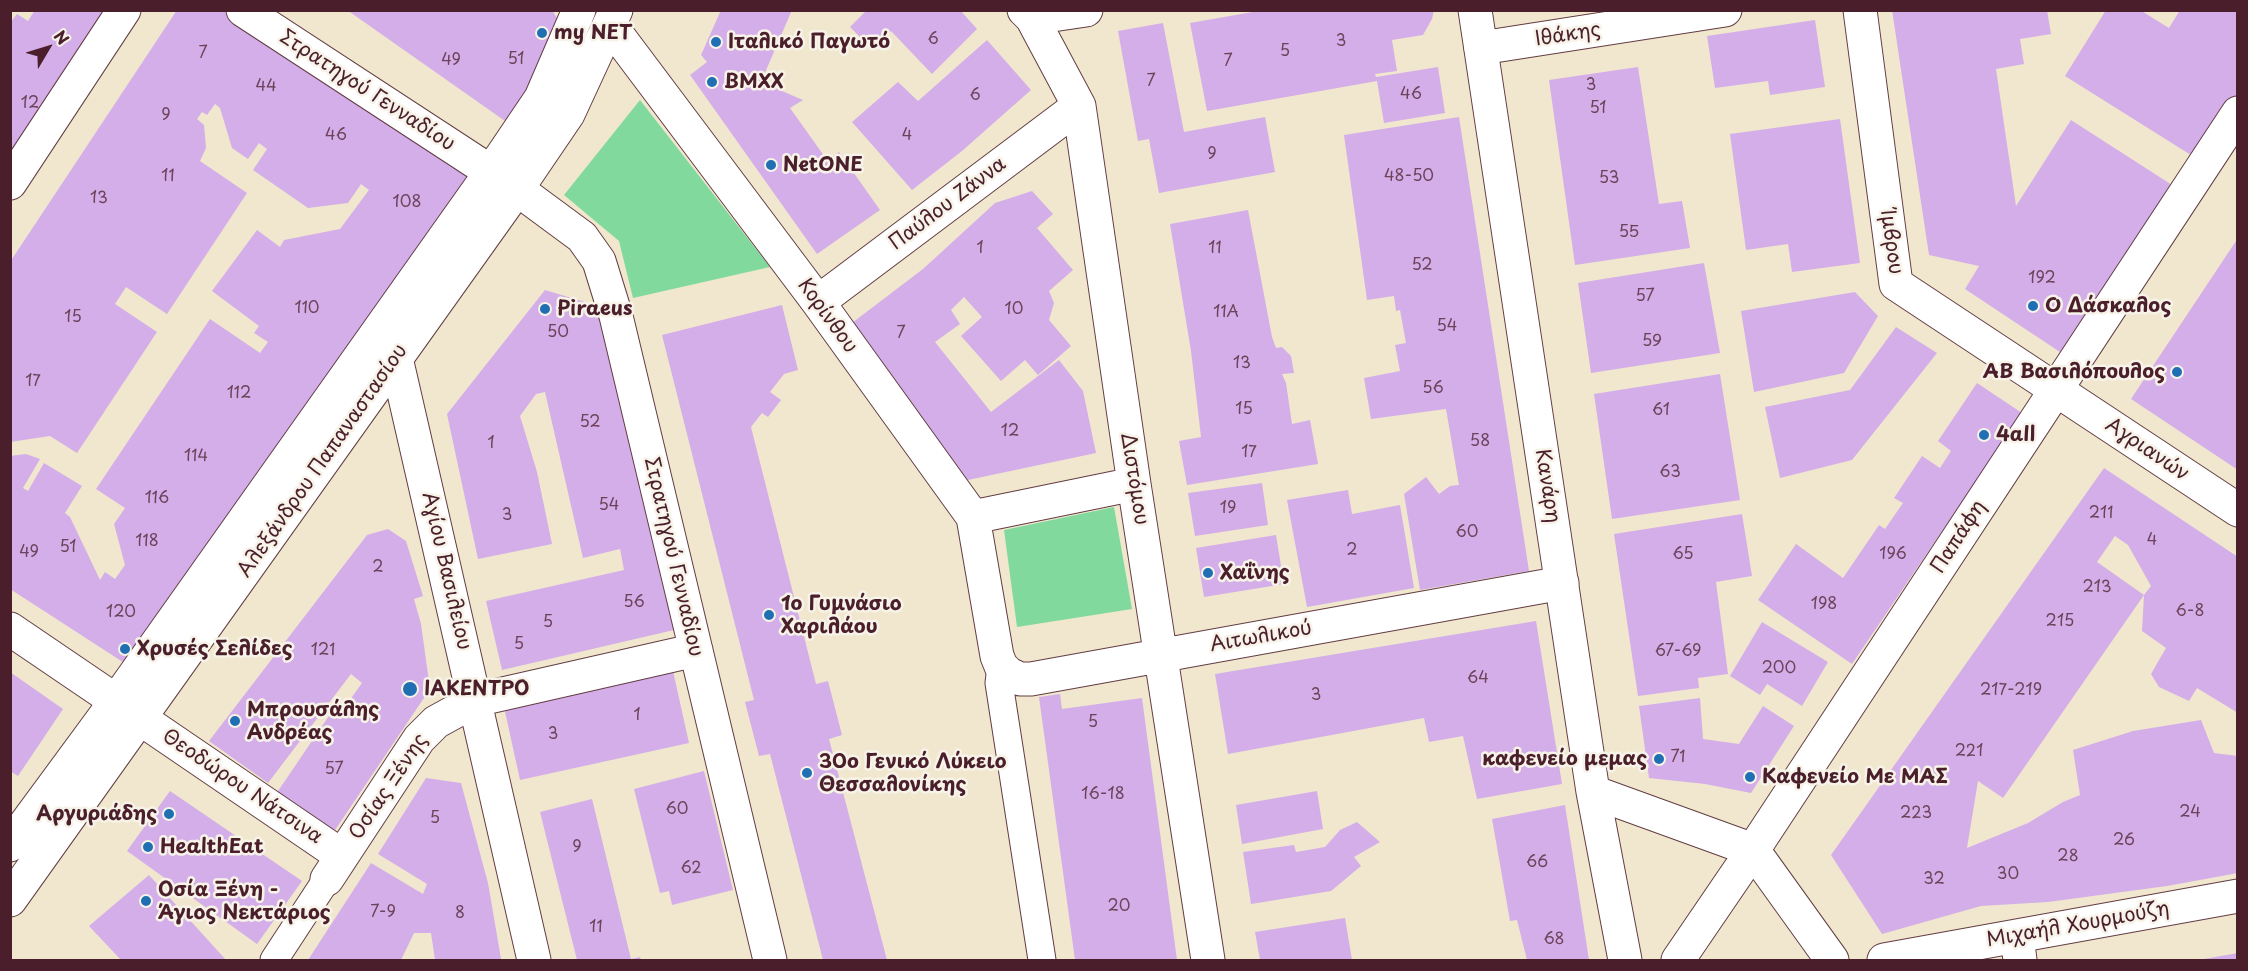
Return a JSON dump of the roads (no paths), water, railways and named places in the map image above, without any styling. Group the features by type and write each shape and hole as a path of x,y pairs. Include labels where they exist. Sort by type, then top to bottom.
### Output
{"street":[{"path":"10,183 124,10"},
{"name":"Στρατηγού Γενναδίου","path":"243,10 504,180 582,237 599,261 619,327 770,960"},
{"name":"Αλεξάνδρου Παπαναστασίου","path":"10,845 128,710 396,358 504,180 579,10"},
{"path":"1028,14 1086,10"},
{"name":"Κανάρη","path":"1475,10 1593,792 1625,960"},
{"name":"Ιθάκης","path":"1481,48 1725,10"},
{"name":"Ίμβρου","path":"1860,10 1896,284 2056,390"},
{"name":"Διστόμου","path":"1028,14 1079,106 1134,484 1208,960"},
{"name":"Αλεξάνδρου Παπαναστασίου","path":"10,900 128,710 504,180 568,114 614,18"},
{"name":"Κορίνθου","path":"614,18 973,517 992,629 1016,673"},
{"name":"Παύλου Ζάννα","path":"818,302 1079,106"},
{"name":"Παπάφη","path":"1678,960 1753,850 2238,113"},
{"name":"Αγίου Βασιλείου","path":"396,358 534,960"},
{"name":"Αγριανών","path":"2056,390 2238,510"},
{"path":"973,517 1134,484"},
{"name":"Αιτωλικού","path":"1016,673 1161,655 1562,584"},
{"name":"Θεοδώρου Νάτσινα","path":"10,629 128,710 335,867"},
{"name":"Οσίας Ξένης","path":"274,960 424,733 436,722 476,700 696,650"},
{"path":"1016,673 999,683 1041,960"},
{"path":"1593,792 1753,850 1832,960"},
{"name":"Μιχαήλ Χουρμούζη","path":"1884,960 2018,948 2238,896"}],"place":[{"name":"my NET","path":"542,33"},
{"name":"Ιταλικό Παγωτό","path":"716,42"},
{"name":"BMXX","path":"712,82"},
{"name":"NetONE","path":"771,165"},
{"name":"Ο Δάσκαλος","path":"2033,306"},
{"name":"Piraeus","path":"545,309"},
{"name":"ΑΒ Βασιλόπουλος","path":"2177,372"},
{"name":"4all","path":"1984,435"},
{"name":"Χαΐνης","path":"1208,573"},
{"name":"1ο Γυμνάσιο Χαριλάου","path":"769,615"},
{"name":"Χρυσές Σελίδες","path":"125,649"},
{"name":"ΙΑΚΕΝΤΡΟ","path":"410,689"},
{"name":"Μπρουσάλης Ανδρέας","path":"235,721"},
{"name":"καφενείο μεμας","path":"1659,759"},
{"name":"30ο Γενικό Λύκειο Θεσσαλονίκης","path":"807,773"},
{"name":"Καφενείο Με ΜΑΣ","path":"1750,777"},
{"name":"Αργυριάδης","path":"169,814"},
{"name":"HealthEat","path":"148,847"},
{"name":"Οσία Ξένη - Άγιος Νεκτάριος","path":"146,901"}]}
